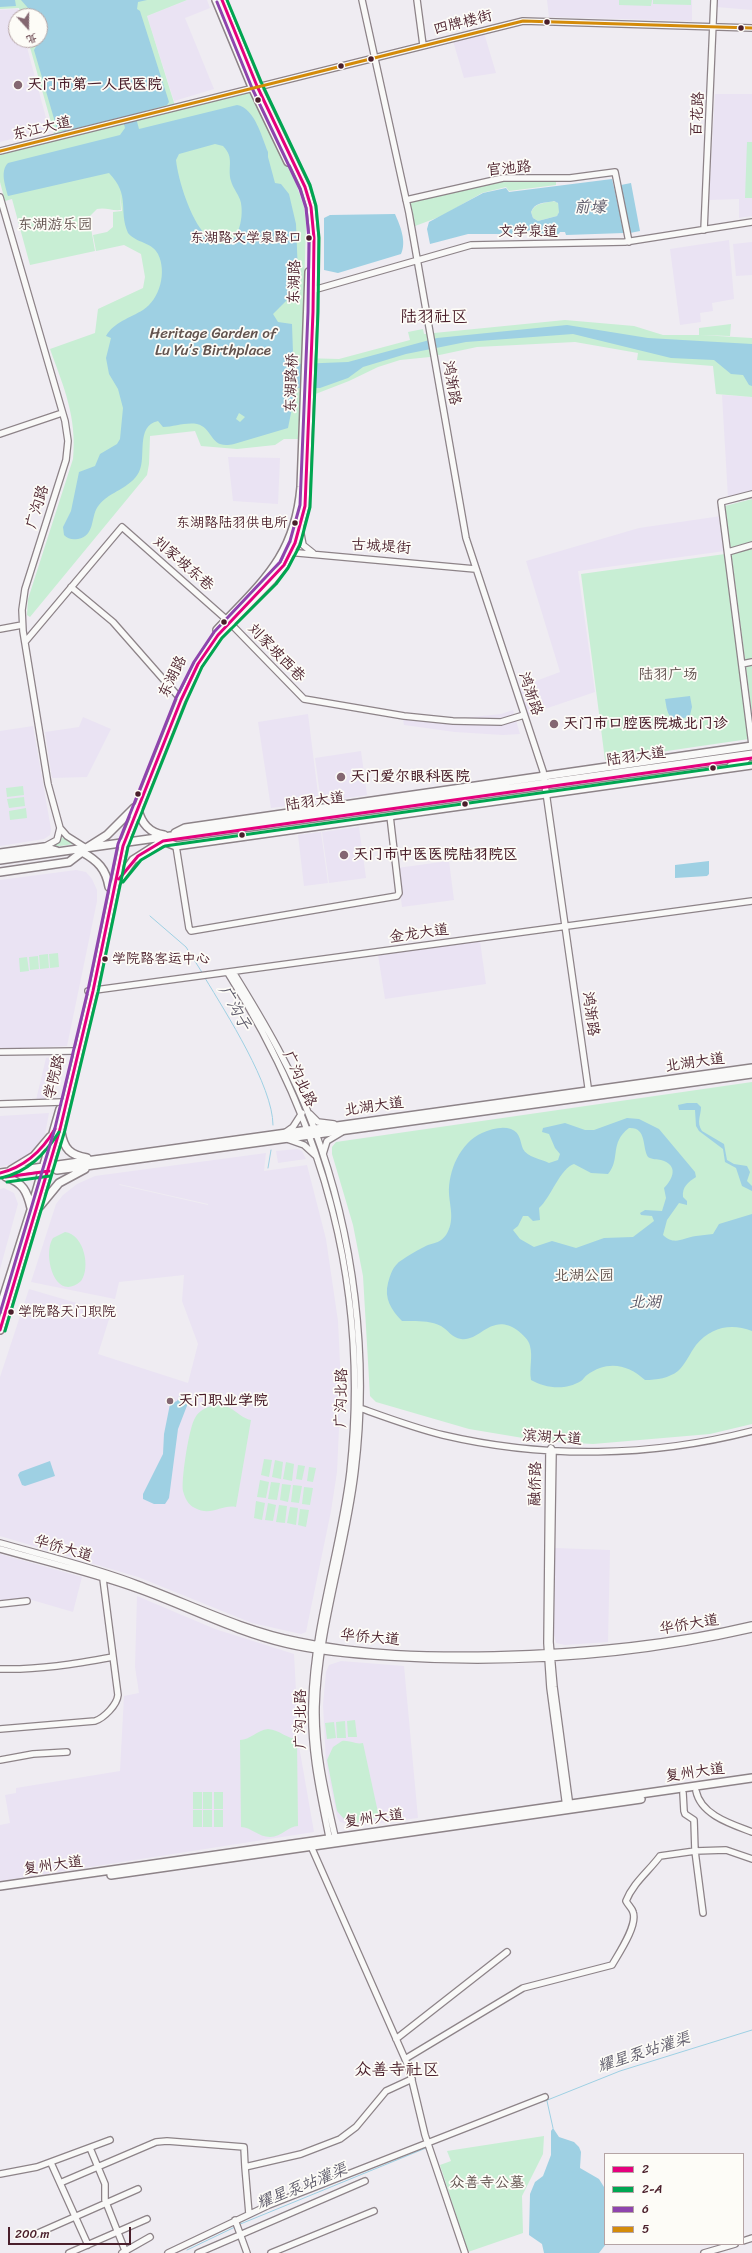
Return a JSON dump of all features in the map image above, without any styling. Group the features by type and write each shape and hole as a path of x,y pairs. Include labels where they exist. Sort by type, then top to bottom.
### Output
{"main road":[{"name":"东湖路","path":"216,0 306,202 310,240 310,321"},
{"name":"东湖路","path":"222,0 254,86"},
{"name":"东湖路桥","path":"305,446 310,321"},
{"name":"东湖路","path":"122,844 178,696 199,654 228,621 272,580 288,552 300,525 306,497 305,446"},
{"name":"东湖路","path":"288,552 300,504 305,446"},
{"name":"东湖路","path":"136,808 194,671 228,621"},
{"path":"0,872 69,862 107,835 136,808 142,821 152,832 166,838 176,846 390,816 545,785 560,773 752,746"},
{"path":"686,755 700,761"},
{"path":"726,769 750,757"},
{"name":"陆羽大道","path":"545,785 700,761 750,757"},
{"name":"陆羽大道","path":"0,865 122,844 750,757"},
{"path":"112,888 133,860 166,838 185,828 545,785 569,790 752,765"},
{"name":"学院路","path":"0,1330 58,1128 91,991 122,844"},
{"path":"0,853 44,847 59,852"},
{"path":"84,850 104,869 112,888"},
{"name":"陆羽大道","path":"0,860 84,850"},
{"name":"学院路","path":"58,1128 62,1102 91,991"},
{"name":"北湖大道","path":"589,1094 752,1068"},
{"name":"北湖大道","path":"3,1175 589,1094 752,1074"},
{"path":"58,1128 62,1142 67,1150 77,1157 97,1162"},
{"path":"58,1128 39,1152 3,1175 23,1186 34,1210 63,1179 97,1162"},
{"name":"学院路","path":"0,1308 34,1210"},
{"name":"复州大道","path":"0,1886 333,1841 568,1807 752,1778"},
{"name":"复州大道","path":"568,1807 752,1783"},
{"name":"复州大道","path":"0,1891 310,1844"}],"street":[{"path":"362,0 418,258"},
{"path":"417,0 423,45"},
{"name":"百花路","path":"704,230 714,0"},
{"name":"四牌楼街","path":"254,86 375,58 523,21 752,28"},
{"name":"东江大道","path":"0,151 112,124 254,86"},
{"name":"官池路","path":"406,200 503,178 570,178 615,172 629,242"},
{"name":"广沟路","path":"0,197 67,431 68,451 25,590 22,610 22,625 48,784 60,828"},
{"name":"文学泉道","path":"311,291 418,258 471,245 629,242 752,222"},
{"name":"鸿渐路","path":"418,258 430,337 466,538 524,715 545,785 589,1094"},
{"path":"0,434 62,413"},
{"path":"752,494 721,502 752,746"},
{"path":"300,525 301,537 305,548 317,555"},
{"name":"刘家坡东巷","path":"71,586 122,527 204,597 228,621"},
{"path":"728,552 752,545"},
{"name":"古城堤街","path":"288,552 475,569"},
{"path":"25,642 71,586 113,622 178,696"},
{"name":"刘家坡西巷","path":"228,621 304,699 452,721 500,722 524,715"},
{"path":"0,628 22,625"},
{"path":"742,664 752,662"},
{"path":"176,846 188,928 191,931 397,896 399,893 390,816"},
{"path":"44,847 57,840 60,828"},
{"path":"60,828 84,850"},
{"name":"金龙大道","path":"91,991 752,900"},
{"name":"广沟北路","path":"230,973 278,1049 312,1132 321,1159 335,1215 347,1276 353,1328 357,1406 346,1496 320,1648 317,1698 317,1744 333,1841"},
{"path":"0,1052 75,1051"},
{"path":"0,1104 62,1102"},
{"path":"321,1159 309,1147 284,1136 304,1112 318,1122 343,1128"},
{"path":"321,1159 327,1141 343,1128"},
{"name":"滨湖大道","path":"357,1406 443,1435 499,1445 551,1450 599,1452 657,1449 705,1442 752,1430"},
{"name":"融侨路","path":"551,1450 549,1655 568,1807"},
{"name":"华侨大道","path":"0,1543 134,1582 248,1628 320,1648"},
{"name":"华侨大道","path":"0,1549 103,1578 138,1590 250,1634 320,1648 439,1660 549,1655 645,1648 752,1630"},
{"path":"0,1729 100,1719 118,1698 103,1578"},
{"path":"0,1604 27,1602"},
{"name":"华侨大道","path":"549,1655 637,1645 752,1625"},
{"path":"0,1669 45,1669 113,1657"},
{"path":"0,1760 33,1754 67,1752"},
{"path":"696,1791 700,1802 713,1814 724,1821 752,1832"},
{"path":"683,1793 685,1814 694,1820 695,1851 703,1914"},
{"path":"310,1844 405,2059 428,2142 465,2253"},
{"path":"405,2059 523,1988 612,1965 629,1934 633,1912 626,1901 638,1881 653,1866 660,1856 695,1851 726,1850 752,1859"},
{"path":"396,2039 507,1952"},
{"path":"245,2166 301,2154 340,2139 356,2127 386,2091 412,2080"},
{"path":"168,2253 236,2224 249,2214 428,2142 546,2097"},
{"path":"0,2174 37,2168 110,2140"},
{"path":"60,2183 156,2142 167,2141 244,2147 249,2214"},
{"path":"90,2148 105,2184 106,2203 125,2252 150,2238"},
{"path":"51,2163 88,2245"},
{"path":"198,2253 365,2181"},
{"path":"36,2234 138,2189"},
{"path":"271,2253 374,2211"},
{"path":"69,2253 147,2219"},
{"path":"236,2224 247,2253"},
{"path":"704,2253 732,2245"}],"shaded area":[{"path":"187,0 207,0 210,8 185,18 214,89 174,101 147,16"},
{"path":"547,0 692,0 692,21 549,17"},
{"path":"716,0 752,0 752,10 716,7"},
{"name":"天门市第一人民医院","path":"0,10 8,10 8,48 27,48 49,129 0,142"},
{"path":"484,33 496,73 464,78 453,41"},
{"path":"715,94 752,94 752,216 739,218 739,199 709,200"},
{"path":"729,240 734,299 712,303 713,311 700,313 701,322 680,325 670,249"},
{"path":"752,242 752,275 736,276 733,244"},
{"path":"722,395 752,397 752,491 728,498"},
{"path":"228,457 280,458 278,504 233,501"},
{"path":"721,516 725,551 578,571 595,692 527,715 517,688 560,672 526,561 639,528"},
{"path":"513,710 520,734 503,735 455,732 404,725 402,714 454,719 501,714"},
{"path":"308,714 319,802 271,808 258,722"},
{"path":"83,717 111,729 87,777 52,778 45,732 79,727"},
{"path":"33,726 51,829 50,835 44,839 0,846 0,731"},
{"name":"天门爱尔眼科医院","path":"361,751 367,795 321,802 315,758"},
{"name":"天门市中医医院陆羽院区","path":"359,827 366,878 329,883 322,832"},
{"path":"321,832 328,883 304,886 298,835"},
{"path":"449,861 454,900 402,907 397,868"},
{"path":"76,870 86,872 92,879 97,890 97,901 67,1046 0,1049 0,880"},
{"path":"480,941 486,984 385,999 378,955"},
{"path":"63,1056 52,1099 36,1100 46,1058"},
{"path":"49,1113 45,1134 35,1150 19,1162 0,1167 0,1116"},
{"path":"297,1149 302,1151 306,1159 278,1163 276,1151"},
{"name":"天门职业学院","path":"266,1153 264,1171 307,1165 326,1239 338,1321 341,1385 337,1472 331,1511 306,1632 301,1634 252,1623 138,1577 0,1536 0,1377 29,1289 111,1313 98,1354 188,1383 198,1344 182,1301 184,1275 119,1282 115,1299 31,1282 56,1204 63,1195 77,1184 95,1176","holes":["119,1184 208,1204 208,1205"]},
{"path":"4,1188 14,1193 18,1204 0,1269 0,1189"},
{"path":"555,1548 610,1550 608,1642 565,1645 556,1643 554,1634"},
{"path":"0,1554 82,1577 73,1612 32,1600 0,1603"},
{"path":"137,1596 215,1629 294,1654 299,1746 314,1832 0,1881 0,1825 10,1823 5,1795 16,1793 16,1788 120,1771 124,1696 139,1693 135,1667"},
{"path":"341,1661 404,1666 418,1818 356,1826 340,1822 337,1817 326,1763 323,1705 326,1672 329,1665"}],"green space":[{"name":"Heritage Garden of Lu Yu’s Birthplace","path":"0,0 187,0 147,16 176,109 250,91 294,178 304,207 306,224 302,358 339,359 410,340 408,332 423,329 424,334 565,320 634,326 663,335 699,335 699,328 731,324 730,336 700,335 752,338 752,397 716,394 713,366 637,360 638,353 575,342 477,347 430,357 400,360 378,367 349,381 300,400 298,439 284,439 275,445 237,449 201,446 195,431 150,436 147,475 30,617 27,615 28,599 73,459 74,444 71,416 50,349 95,333 98,309 143,288 145,277 141,254 124,245 96,251 93,235 107,232 113,227 113,212 122,211 120,194 121,210 103,208 97,209 89,217 95,251 30,265 12,199 5,201 0,182 0,155 56,140 30,48 48,48 48,8 0,9"},
{"path":"619,0 652,0 651,6 619,5"},
{"path":"653,0 691,0 691,5 653,4"},
{"path":"747,142 752,142 752,198 745,198"},
{"path":"505,179 556,181 556,185 509,191 506,187 482,193 442,216 415,226 410,200"},
{"path":"552,201 557,202 559,206 557,216 538,221 533,218 531,212 535,206"},
{"path":"752,499 752,714 725,506"},
{"name":"陆羽广场","path":"725,554 749,739 605,760 581,574"},
{"path":"23,786 24,795 7,797 6,788"},
{"path":"24,797 25,806 9,808 7,799"},
{"path":"26,808 27,818 10,820 9,811"},
{"path":"61,837 74,843 74,844 53,847"},
{"path":"58,953 59,967 50,968 49,954"},
{"path":"48,954 49,968 40,969 39,955"},
{"path":"38,956 39,969 30,970 29,957"},
{"path":"27,957 29,971 20,972 19,958"},
{"name":"北湖公园","path":"752,1082 752,1424 710,1434 593,1444 541,1441 469,1429 376,1402 370,1396 363,1276 353,1225 332,1154 332,1147 336,1142"},
{"path":"65,1232 72,1234 77,1239 84,1252 84,1275 81,1281 72,1286 64,1286 58,1282 50,1265 50,1245 53,1238"},
{"path":"215,1405 227,1406 251,1420 236,1507 226,1507 206,1511 193,1507 187,1501 183,1491 183,1476 188,1442 195,1418 204,1409"},
{"path":"264,1459 272,1460 269,1477 261,1475"},
{"path":"275,1460 283,1462 281,1479 272,1477"},
{"path":"286,1462 294,1464 292,1481 283,1479"},
{"path":"298,1465 305,1466 302,1480 296,1479"},
{"path":"309,1467 316,1468 313,1482 307,1481"},
{"path":"260,1480 269,1482 266,1498 257,1497"},
{"path":"271,1482 280,1483 277,1500 268,1499"},
{"path":"282,1484 291,1485 288,1502 280,1500"},
{"path":"293,1485 302,1486 299,1503 291,1502"},
{"path":"304,1487 313,1488 310,1505 302,1504"},
{"path":"256,1501 265,1503 262,1520 254,1518"},
{"path":"268,1503 276,1505 273,1521 265,1520"},
{"path":"279,1505 287,1506 285,1523 276,1522"},
{"path":"290,1507 298,1508 296,1525 287,1523"},
{"path":"300,1509 309,1510 306,1527 298,1525"},
{"path":"355,1720 357,1737 348,1737 347,1721"},
{"path":"345,1721 346,1738 337,1738 336,1722"},
{"path":"334,1722 336,1738 327,1739 325,1723"},
{"path":"268,1729 290,1738 297,1739 298,1826 294,1826 274,1837 266,1837 245,1827 241,1827 240,1740 244,1740 260,1731"},
{"path":"342,1741 363,1743 379,1817 373,1818 372,1814 367,1820 356,1823 345,1820 337,1811 327,1760 333,1747"},
{"path":"193,1792 202,1792 202,1809 193,1809"},
{"path":"203,1792 212,1792 212,1809 203,1809"},
{"path":"214,1792 223,1792 223,1809 214,1809"},
{"path":"193,1810 202,1810 202,1827 193,1827"},
{"path":"203,1810 212,1810 212,1827 203,1827"},
{"path":"214,1810 223,1810 223,1827 214,1827"},
{"name":"众善寺公墓","path":"544,2136 543,2154 522,2196 523,2233 468,2252 440,2165 451,2161 447,2151"}],"water":[{"path":"0,0 15,0 16,6 0,7"},
{"name":"Heritage Garden of Lu Yu’s Birthplace","path":"21,0 147,0 138,2 137,9 140,11 169,102 167,105 135,114 139,129 237,105 243,107 249,112 257,124 268,152 275,183 281,184 289,194 296,224 298,274 286,301 273,314 278,322 292,324 293,353 297,364 348,362 437,338 567,325 648,338 752,344 752,386 749,385 743,375 731,374 714,360 671,358 573,334 466,342 406,354 363,367 348,378 320,388 296,388 288,428 234,444 220,444 212,438 202,426 197,424 163,427 158,421 151,424 146,429 144,435 141,466 135,478 109,496 99,505 94,514 92,525 88,534 78,539 69,538 64,535 63,527 71,511 79,472 95,466 100,454 117,444 120,439 123,408 118,389 109,374 106,358 111,338 106,336 113,327 149,305 158,292 162,277 162,269 161,261 155,250 135,239 128,233 125,224 120,189 116,181 109,173 8,196 4,170 8,163 120,135 125,128 122,117 65,131 57,129 34,50 35,48 48,48 48,8 28,8","holes":["215,144 223,146 229,155 231,181 239,197 242,212 241,222 234,238 229,242 222,244 214,241 205,234 190,210 182,189 176,160 179,154","239,413 245,417 240,422 236,419"]},
{"name":"前壕","path":"612,179 618,205 625,204 621,185 631,183 640,231 630,233 627,216 620,217 624,233 566,235 565,232 560,232 558,235 534,235 523,231 516,234 468,234 430,244 427,229 429,222 483,193 506,188 509,192","holes":["554,201 558,203 559,212 557,216 538,221 533,218 531,212 535,206"]},
{"path":"395,214 401,228 403,239 403,249 401,254 338,273 324,270 324,218 330,215"},
{"path":"690,696 692,707 690,715 679,721 672,718 668,713 665,699"},
{"path":"709,861 709,874 707,876 675,878 675,865"},
{"path":"697,1103 701,1107 699,1122 700,1128 702,1131 724,1144 727,1160 734,1164 747,1166 750,1172 747,1181 752,1186 752,1191 742,1186 736,1168 725,1162 723,1149 699,1131 696,1126 695,1110 679,1110 678,1105"},
{"name":"北湖","path":"627,1118 639,1119 659,1129 695,1172 696,1177 688,1183 683,1190 683,1197 687,1201 687,1205 679,1203 667,1220 663,1235 667,1238 675,1241 713,1234 719,1224 752,1214 752,1331 729,1327 722,1328 708,1334 696,1345 683,1366 678,1371 663,1378 645,1380 632,1370 624,1367 610,1366 595,1370 575,1384 555,1387 542,1385 531,1380 531,1350 527,1339 517,1330 508,1325 500,1324 493,1326 468,1339 461,1339 450,1334 444,1328 436,1324 422,1321 402,1321 389,1304 387,1288 390,1275 392,1270 399,1262 425,1246 440,1241 449,1230 451,1209 449,1185 453,1167 467,1144 482,1133 496,1128 508,1128 517,1133 525,1152 534,1158 549,1163 558,1160 560,1154 555,1148 549,1134 542,1132 543,1128 565,1123 585,1130 594,1130","holes":["629,1128 639,1131 643,1138 648,1157 667,1162 673,1172 670,1181 664,1188 666,1198 662,1211 645,1210 640,1213 641,1215 652,1216 654,1221 633,1237 604,1238 576,1248 552,1241 534,1247 520,1239 513,1230 518,1226 523,1216 528,1216 533,1221 540,1220 539,1208 569,1166 574,1164 591,1173 608,1174 614,1163 619,1139"]},
{"path":"181,1394 187,1395 190,1398 178,1429 169,1498 165,1504 154,1504 143,1499 143,1494 163,1454 164,1434 170,1404 177,1401"},
{"path":"50,1461 55,1476 25,1486 22,1485 18,1475 20,1472"},
{"path":"553,2128 559,2137 574,2142 579,2147 581,2152 580,2168 599,2179 604,2187 604,2245 605,2245 599,2253 544,2253 542,2244 529,2235 530,2194 535,2182 543,2176 551,2155 551,2131"}],"waterway":[{"name":"广沟子","path":"150,916 186,947 203,974"},
{"name":"广沟子","path":"205,978 236,1030 257,1071 271,1109 273,1125"},
{"name":"广沟子","path":"268,1168 271,1150"},
{"name":"耀星泵站灌渠","path":"545,2101 620,2071 752,2030"},
{"path":"547,2101 553,2128"},
{"name":"耀星泵站灌渠","path":"238,2225 426,2148"},
{"name":"耀星泵站灌渠","path":"187,2250 235,2227"}],"transit line":[{"name":"2","path":"0,1330 60,1129 93,991 123,846 181,700 198,664 218,635 284,565 295,543 305,506 313,312 314,238 311,207 305,187 257,86 222,0"},
{"name":"2-A","path":"5,1331 65,1130 98,992 128,847 186,702 202,667 222,638 276,584 288,568 300,545 310,507 318,312 319,238 316,206 310,185 262,84 227,0"},
{"name":"6","path":"0,1313 55,1128 88,990 118,844 176,698 194,662 214,632 280,562 290,541 300,505 308,312 309,238 306,208 300,189 252,88 217,2"},
{"name":"5","path":"0,151 523,21 752,28"},
{"name":"2","path":"119,879 138,856 163,841 752,758"},
{"name":"2-A","path":"123,882 141,860 165,846 752,763"},
{"name":"2","path":"0,1173 17,1167 32,1157 50,1137 55,1129"},
{"name":"2-A","path":"1,1178 28,1167 42,1155 59,1132"},
{"name":"2","path":"6,1177 49,1171"},
{"name":"2-A","path":"7,1182 50,1176"}],"place":[{"name":"天门市第一人民医院","path":"18,85"},
{"name":"东湖路文学泉路口","path":"309,238"},
{"name":"东湖路陆羽供电所","path":"295,523"},
{"name":"天门市口腔医院城北门诊","path":"554,724"},
{"name":"天门爱尔眼科医院","path":"341,777"},
{"name":"天门市中医医院陆羽院区","path":"344,855"},
{"name":"学院路客运中心","path":"105,959"},
{"name":"学院路天门职院","path":"11,1312"},
{"name":"天门职业学院","path":"170,1401"}],"district":[{"name":"陆羽社区","path":"434,318"},
{"name":"众善寺社区","path":"397,2071"}],"park label":[{"name":"东湖游乐园","path":"55,225"}]}
